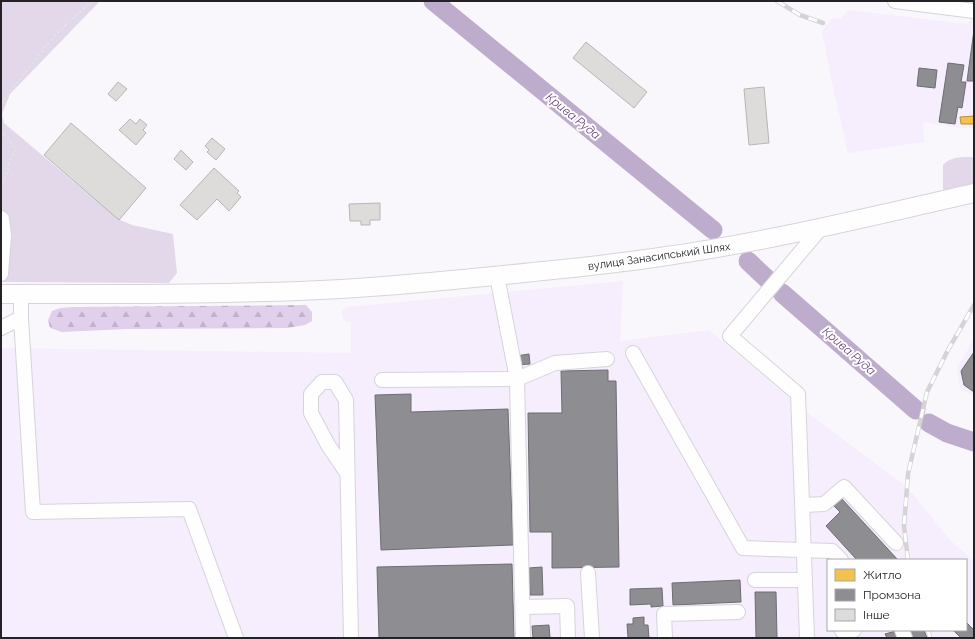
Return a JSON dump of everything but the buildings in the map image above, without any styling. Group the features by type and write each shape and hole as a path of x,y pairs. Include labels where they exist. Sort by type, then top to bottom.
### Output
{"main road":[{"name":"вулиця Занасипський Шлях","path":"1,294 164,294 340,289 431,283 659,257 714,249 820,229 974,193"}],"street":[{"path":"895,1 952,5 974,11"},
{"path":"1,218 4,235 1,274"},
{"path":"807,638 798,394 730,336 820,229"},
{"path":"497,276 517,379 523,638"},
{"path":"21,294 21,318 33,512 189,509 236,638"},
{"path":"1,328 21,318"},
{"path":"633,354 743,548 832,551 840,559"},
{"path":"382,380 517,379 555,363 607,359"},
{"path":"347,473 328,445 311,413 311,394 322,382 335,382 346,400 351,638"},
{"path":"803,505 824,504 844,487 896,543"},
{"path":"588,573 592,638"},
{"path":"755,580 805,580"},
{"path":"522,608 567,606 568,638"},
{"path":"665,638 664,614 738,612"}],"path":[{"path":"1,103 55,35 92,1"},
{"path":"1,130 16,149 9,161 8,170 1,186"}],"shaded area":[{"path":"1,1 100,1 10,94 2,114 4,123 118,219 132,225 173,234 177,273 169,283 1,282"},
{"path":"848,10 967,24 971,19 974,19 974,128 960,128 923,122 924,142 848,153 822,31 832,18 841,19"},
{"path":"961,157 974,157 974,186 943,193 943,165 953,159"},
{"path":"623,281 620,341 709,330 809,414 907,487 950,540 974,561 974,638 1,638 1,348 351,353 351,323 345,321 342,317 342,311 347,307"},
{"path":"974,339 974,396 960,387 957,368"}],"green space":[{"path":"306,305 312,312 312,321 305,325 288,328 127,329 62,332 50,328 48,320 52,311 60,308 73,307"}],"waterway":[{"name":"Крива Руда","path":"433,1 713,230"},
{"path":"748,261 767,279"},
{"name":"Крива Руда","path":"782,293 916,410"},
{"name":"Крива Руда","path":"929,423 947,433 974,442"}],"railway":[{"path":"777,1 800,15 823,23"},
{"path":"969,1 974,1"},
{"path":"908,559 904,526 908,474 927,392 948,350 974,305"},
{"path":"928,631 930,638"}]}
